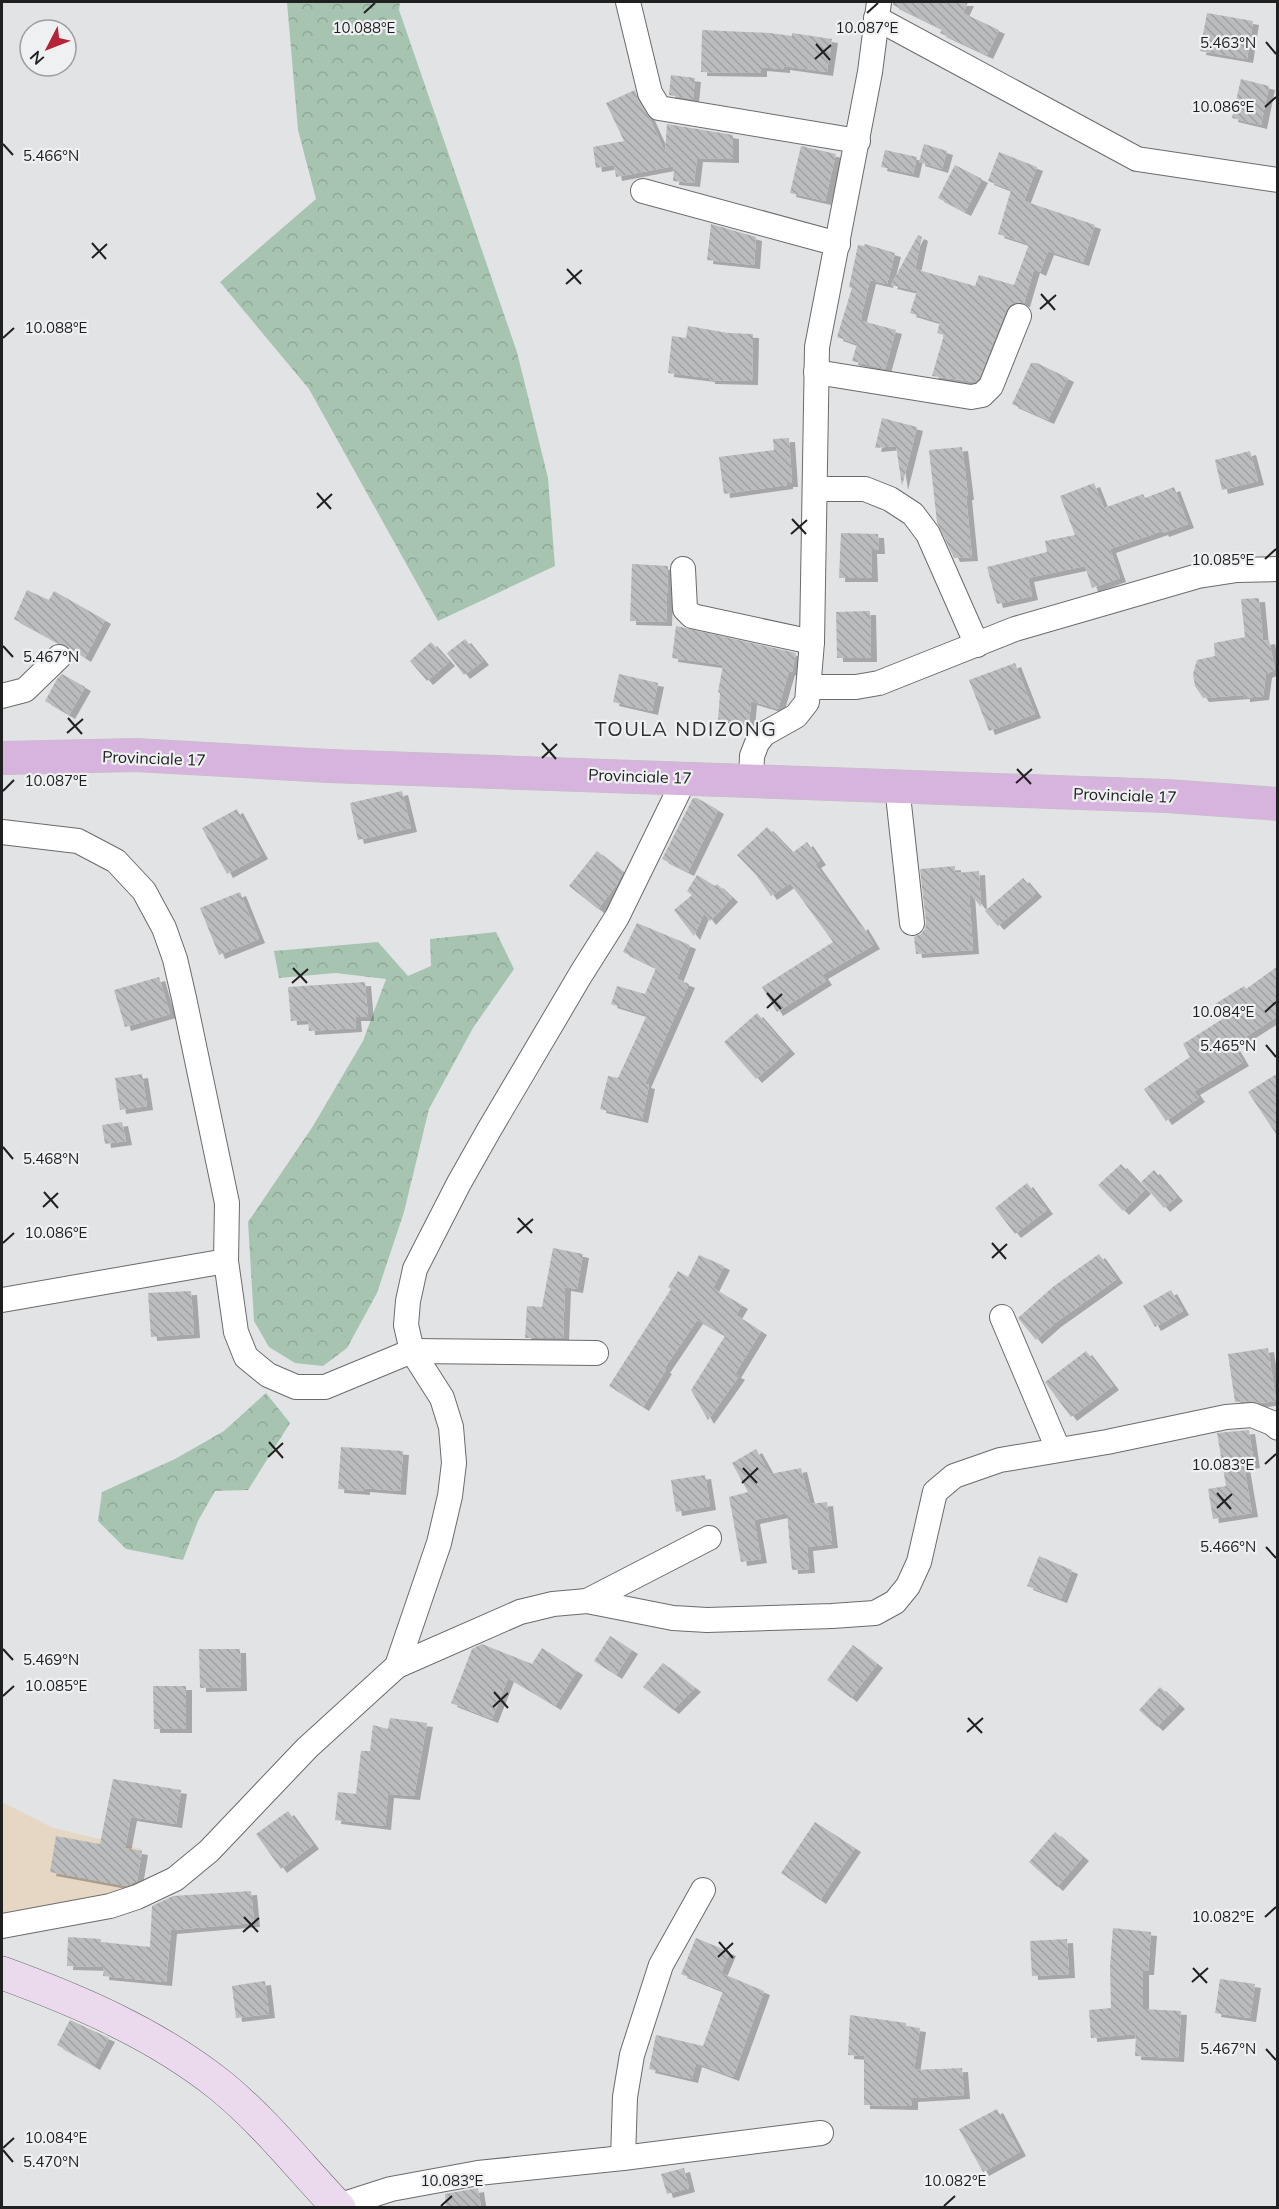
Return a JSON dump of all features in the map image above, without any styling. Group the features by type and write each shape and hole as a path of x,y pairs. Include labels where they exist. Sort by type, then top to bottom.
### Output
{"main road":[{"name":"Provinciale 17","path":"2,758 136,755 329,766 1166,796 1278,804"}],"street":[{"path":"628,2 650,93 659,108 858,141"},
{"path":"751,780 752,756 757,743 764,734 796,717 807,702 812,642 817,347 858,141 878,10 1137,159 1278,180"},
{"path":"643,191 838,244"},
{"path":"816,372 971,397 982,394 991,386 1019,316"},
{"path":"816,489 865,489 890,499 913,514 928,534 977,645"},
{"path":"683,569 685,609 692,616 812,642"},
{"path":"809,687 856,687 879,683 1025,626 1198,576 1237,570 1278,569"},
{"path":"2,696 25,690 59,657"},
{"path":"398,1666 440,1543 450,1496 454,1462 451,1427 442,1398 412,1351 406,1325 408,1301 415,1269 489,1130 617,917 685,778"},
{"path":"897,786 912,923"},
{"path":"2,832 78,841 116,861 144,891 164,928 180,978 227,1203 226,1261 236,1332 246,1358 268,1375 296,1387 326,1387 412,1351 596,1353"},
{"path":"2,1300 226,1261"},
{"path":"1002,1317 1059,1449"},
{"path":"2,1926 110,1906 137,1897 175,1879 209,1851 307,1748 398,1666 520,1612 553,1604 587,1601 673,1618 707,1620 875,1613 895,1602 908,1586 919,1562 935,1492 954,1476 1000,1460 1107,1442 1226,1418 1252,1415 1278,1428"},
{"path":"587,1601 708,1538"},
{"path":"623,2158 625,2097 632,2055 661,1965 703,1890"},
{"path":"2,1973 63,1995 147,2036 220,2085 270,2131 339,2207 391,2189 478,2173 623,2158 821,2133"}],"shaded area":[{"path":"2,1802 53,1828 142,1849 136,1887 2,1919"}],"green space":[{"path":"287,2 400,2 399,10 517,352 548,478 555,566 438,621 309,389 220,282 316,199 298,130"},
{"path":"496,932 514,969 473,1028 429,1109 404,1212 377,1293 347,1348 323,1366 295,1363 269,1347 254,1321 248,1222 313,1126 363,1041 386,979 336,973 279,978 274,951 378,942 408,976 431,966 430,939"},
{"path":"266,1393 290,1423 248,1490 215,1491 198,1521 183,1560 126,1549 98,1521 102,1492 175,1459 224,1431"}],"building":[{"path":"893,2 968,2 963,13 999,30 987,55 940,33 942,29 893,5"},
{"path":"1207,13 1253,21 1247,59 1200,51"},
{"path":"702,30 792,36 792,33 832,39 827,72 784,66 784,69 761,67 761,73 701,72"},
{"path":"671,75 695,78 693,99 669,95"},
{"path":"1241,79 1269,86 1261,125 1232,118"},
{"path":"635,90 665,152 667,124 733,135 733,159 697,158 694,183 673,181 674,166 616,177 614,165 596,168 593,147 624,141 606,103"},
{"path":"924,144 947,151 942,169 919,162"},
{"path":"801,146 836,154 825,201 790,193"},
{"path":"885,150 917,157 913,174 881,167"},
{"path":"999,152 1037,167 1024,201 1095,225 1083,262 1048,251 1040,272 1034,269 1024,303 1016,302 1006,310 979,378 975,382 932,376 944,335 937,333 940,322 910,313 917,291 891,285 918,235 922,237 915,269 975,286 979,275 1014,285 1029,244 998,234 1011,190 988,181"},
{"path":"955,165 982,179 965,212 938,198"},
{"path":"711,224 756,237 754,265 707,260"},
{"path":"865,244 895,253 887,284 870,280 861,317 862,321 896,330 885,369 852,361 857,344 837,337 852,288 849,287 858,245 864,246"},
{"path":"688,326 728,333 753,334 752,381 709,380 709,378 668,373 672,336 686,338"},
{"path":"1031,363 1037,363 1068,378 1048,420 1012,404"},
{"path":"882,418 917,427 902,486 896,446 875,448"},
{"path":"789,438 792,483 724,494 719,457 774,450 773,439"},
{"path":"962,447 972,557 954,558 937,522 929,450"},
{"path":"1250,451 1258,481 1222,490 1215,460"},
{"path":"1094,483 1104,508 1143,494 1145,498 1174,487 1188,524 1110,549 1120,578 1092,588 1085,566 1028,578 1032,596 997,604 987,567 1047,552 1045,541 1075,535 1060,496"},
{"path":"841,533 878,534 879,550 871,550 872,578 839,578"},
{"path":"632,564 668,566 666,622 630,621"},
{"path":"27,590 49,600 54,591 105,620 85,658 14,619"},
{"path":"1259,598 1263,641 1269,640 1275,670 1266,674 1263,696 1203,698 1195,686 1193,674 1197,660 1215,656 1214,643 1245,637 1241,599"},
{"path":"870,611 871,658 837,658 836,612"},
{"path":"676,626 796,653 792,672 789,671 778,709 751,701 749,724 718,720 720,693 718,692 723,665 672,658"},
{"path":"465,639 483,661 464,675 447,653"},
{"path":"431,642 449,662 427,681 410,661"},
{"path":"1015,663 1035,714 989,731 969,680"},
{"path":"62,674 85,687 69,715 45,701"},
{"path":"619,674 658,683 652,711 613,702"},
{"path":"402,791 411,828 358,840 350,803"},
{"path":"693,798 718,810 688,872 662,859"},
{"path":"237,809 262,855 227,874 202,828"},
{"path":"767,827 792,853 807,842 820,861 815,864 860,927 862,925 874,945 822,975 826,981 777,1012 762,987 833,942 790,883 771,896 756,875 737,855"},
{"path":"597,851 623,872 598,909 569,886"},
{"path":"955,866 955,873 979,871 981,907 969,892 973,950 916,954 914,937 925,929 926,922 920,869"},
{"path":"697,875 715,886 717,884 732,898 710,921 704,913 694,936 674,910 692,895 687,891"},
{"path":"1023,878 1036,893 998,926 985,911"},
{"path":"240,892 259,939 219,955 200,908"},
{"path":"637,923 690,945 677,979 689,984 645,1084 649,1085 642,1119 600,1109 608,1076 618,1078 647,1015 611,1004 617,986 645,994 656,968 623,952"},
{"path":"1278,966 1278,1016 1233,1045 1243,1062 1194,1091 1199,1098 1166,1121 1144,1089 1190,1057 1183,1044 1224,1018 1215,1004 1244,986 1246,989"},
{"path":"159,977 170,1014 125,1027 114,990"},
{"path":"365,982 368,1017 355,1017 356,1028 309,1031 308,1020 291,1021 288,987"},
{"path":"757,1013 789,1050 756,1079 724,1042"},
{"path":"1278,1073 1278,1137 1248,1092"},
{"path":"142,1074 147,1106 120,1110 115,1078"},
{"path":"122,1122 126,1141 105,1144 102,1125"},
{"path":"1121,1164 1145,1190 1123,1211 1098,1185"},
{"path":"1154,1170 1177,1197 1164,1208 1141,1182"},
{"path":"1027,1183 1047,1210 1015,1234 995,1208"},
{"path":"553,1248 583,1254 577,1289 565,1287 563,1338 525,1338 527,1306 542,1307"},
{"path":"1099,1254 1117,1279 1055,1323 1036,1340 1018,1318 1054,1286"},
{"path":"699,1255 724,1266 713,1288 742,1305 736,1315 761,1331 735,1374 739,1376 708,1420 691,1390 725,1336 697,1320 664,1369 666,1370 643,1407 609,1386 671,1289 668,1287 678,1271 688,1277"},
{"path":"1171,1290 1183,1311 1155,1327 1143,1306"},
{"path":"191,1291 194,1334 151,1337 148,1293"},
{"path":"1268,1348 1276,1401 1235,1402 1228,1354"},
{"path":"1086,1351 1113,1386 1071,1417 1045,1382"},
{"path":"1249,1430 1254,1464 1244,1466 1252,1513 1213,1519 1208,1489 1226,1486 1217,1433"},
{"path":"341,1447 403,1451 400,1491 364,1488 364,1491 338,1489"},
{"path":"756,1449 770,1474 801,1468 810,1504 827,1502 832,1544 807,1547 809,1569 792,1570 787,1513 754,1520 761,1559 741,1562 729,1497 748,1492 732,1463"},
{"path":"705,1475 710,1506 676,1512 671,1480"},
{"path":"1039,1556 1072,1570 1061,1599 1027,1586"},
{"path":"610,1636 632,1650 616,1675 594,1661"},
{"path":"482,1644 532,1664 542,1648 577,1671 555,1706 508,1678 492,1719 451,1703 472,1649"},
{"path":"853,1645 877,1664 851,1698 827,1680"},
{"path":"199,1649 240,1649 241,1687 200,1688"},
{"path":"663,1663 695,1688 673,1710 643,1687"},
{"path":"153,1686 186,1686 186,1729 154,1729"},
{"path":"1160,1687 1179,1705 1157,1727 1139,1710"},
{"path":"390,1718 427,1723 414,1796 388,1794 385,1826 335,1820 338,1792 356,1794 361,1751 370,1751 373,1725 388,1729"},
{"path":"113,1779 181,1790 176,1824 131,1817 125,1848 142,1851 137,1881 126,1886 50,1872 56,1836 100,1844"},
{"path":"288,1811 313,1845 281,1869 256,1834"},
{"path":"815,1822 855,1848 820,1900 781,1873"},
{"path":"1055,1832 1083,1857 1057,1887 1029,1862"},
{"path":"251,1891 254,1923 171,1930 166,1982 103,1976 104,1967 67,1966 68,1937 101,1939 101,1942 150,1947 152,1906 173,1896"},
{"path":"1113,1928 1151,1932 1148,1971 1143,1971 1143,2009 1181,2011 1178,2058 1135,2056 1136,2034 1091,2038 1089,2010 1111,2008 1110,1967"},
{"path":"696,1938 730,1952 721,1973 764,1991 733,2077 696,2063 692,2079 649,2069 656,2035 703,2046 723,1991 681,1974"},
{"path":"1067,1939 1069,1974 1032,1976 1030,1941"},
{"path":"1220,1979 1255,1984 1250,2018 1215,2013"},
{"path":"265,1981 269,2014 236,2018 232,1986"},
{"path":"850,2015 906,2023 906,2026 920,2028 914,2070 962,2068 964,2095 912,2098 912,2106 864,2105 864,2056 848,2055"},
{"path":"70,2020 109,2038 94,2066 57,2045"},
{"path":"997,2109 1020,2152 983,2172 959,2129"},
{"path":"684,2168 689,2188 667,2194 661,2174"},
{"path":"478,2188 481,2208 446,2208 445,2194"}],"district":[{"name":"TOULA NDIZONG","path":"686,729"}]}
